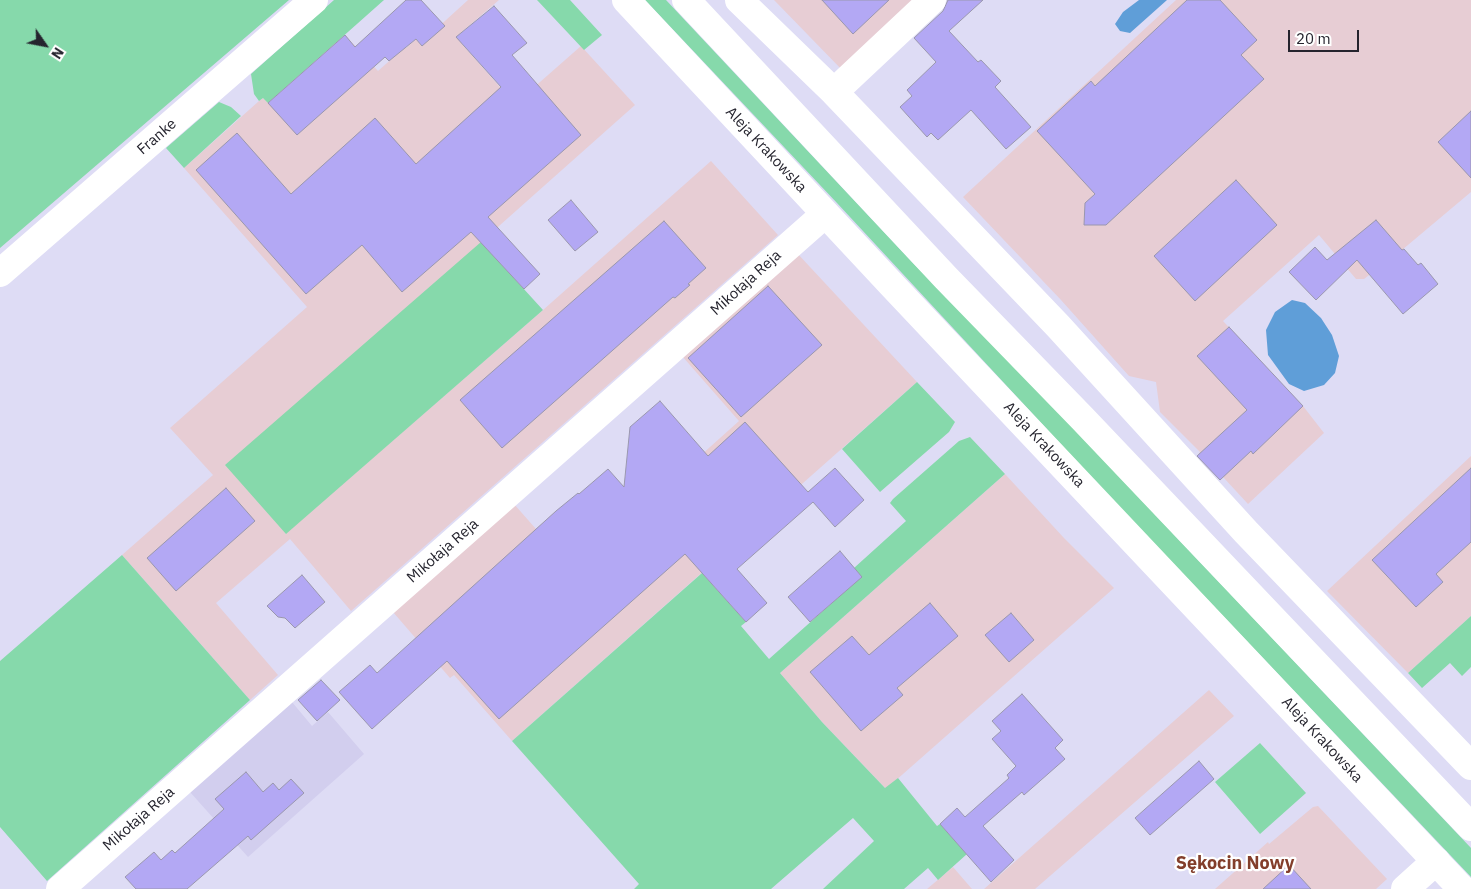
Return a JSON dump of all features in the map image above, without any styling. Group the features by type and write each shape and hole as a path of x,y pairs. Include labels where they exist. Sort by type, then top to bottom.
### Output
{"street":[{"name":"Franke","path":"0,273 314,0"},
{"name":"Aleja Krakowska","path":"626,0 825,214 1462,889"},
{"path":"686,0 933,264 1471,827"},
{"path":"739,0 834,92 1058,326 1246,532 1471,766"},
{"path":"834,92 932,0"},
{"name":"Mikołaja Reja","path":"60,889 825,214"},
{"path":"1405,889 1436,861"}],"shaded area":[{"path":"468,0 499,0 463,31 462,44 515,104 581,46 635,105 481,242 285,534 711,161 778,235 351,611 290,539 216,603 278,675 250,700 122,555 213,475 170,428 307,307 184,168 259,101 263,98 269,103 345,35 378,71 416,39 422,46 435,30"},
{"path":"774,0 921,0 844,72"},
{"path":"1176,0 1471,0 1471,192 1364,279 1356,279 1319,235 1223,321 1303,406 1324,433 1248,504 1223,477 1220,480 1197,456 1200,452 1160,412 1156,382 1129,376 1061,300 963,197"},
{"path":"797,253 917,382 512,741 454,675 450,678 393,612 514,504 536,529 556,511 593,552 739,421 682,356"},
{"path":"1471,456 1471,616 1408,673 1327,591"},
{"path":"1005,474 1064,538 1114,588 886,789 822,722 780,673"},
{"path":"1209,690 1234,716 1035,889 984,889"},
{"path":"292,702 312,726 328,712 364,754 248,857 190,792"},
{"path":"1318,806 1387,879 1376,889 1215,889 1268,842 1269,844 1313,807"},
{"path":"953,867 972,889 927,889"}],"green space":[{"path":"0,0 289,0 0,248"},
{"path":"334,0 384,0 268,103 263,98 259,101 254,94 251,74"},
{"path":"537,0 570,0 602,35 584,50"},
{"path":"645,0 666,0 912,262 1021,373 1471,848 1471,877 1108,495 837,203"},
{"path":"219,102 231,107 241,116 184,168 166,148"},
{"path":"481,242 543,310 286,534 225,465"},
{"path":"917,382 955,422 949,432 880,492 842,449"},
{"path":"970,437 1005,474 780,673 822,722 885,788 898,778 937,826 940,824 967,854 938,880 928,868 904,889 823,889 874,841 853,818 771,889 634,889 639,884 512,741 702,573 746,622 741,626 769,659 861,577 854,568 906,521 890,503 893,499 959,441"},
{"path":"122,555 250,700 47,881 0,827 0,661"},
{"path":"1471,616 1471,667 1462,676 1450,663 1422,688 1408,673"},
{"path":"1260,743 1306,793 1260,834 1215,782"}],"water":[{"path":"1139,0 1167,0 1130,33 1120,31 1115,24 1123,12"},
{"path":"1292,300 1305,303 1321,318 1332,335 1339,356 1335,373 1324,385 1304,391 1289,384 1268,355 1266,330 1275,312"}],"building":[{"path":"406,0 421,0 445,26 422,46 416,39 389,61 385,57 297,135 268,103 345,35 355,47"},
{"path":"822,0 889,0 853,34"},
{"path":"948,0 983,0 949,31 978,62 981,60 1001,81 995,87 1031,127 1006,149 971,110 938,140 931,133 927,137 900,107 912,96 907,90 936,62 914,38 943,11"},
{"path":"1187,0 1220,0 1257,40 1241,55 1264,79 1106,225 1084,225 1085,203 1095,194 1037,131 1091,81 1095,86"},
{"path":"494,6 527,43 512,55 581,135 488,217 540,274 524,289 471,232 402,292 362,245 306,294 196,170 237,133 291,194 375,118 416,164 501,87 456,37"},
{"path":"1471,111 1471,178 1438,142"},
{"path":"1236,180 1277,225 1195,301 1154,256"},
{"path":"571,200 598,232 575,251 548,220"},
{"path":"1376,220 1402,250 1404,249 1418,265 1421,263 1438,284 1403,314 1357,260 1316,300 1289,272 1315,247 1327,260"},
{"path":"664,221 706,268 688,284 690,285 675,298 673,297 502,448 460,400"},
{"path":"768,286 822,345 741,417 688,358"},
{"path":"1229,327 1303,406 1253,454 1251,451 1220,480 1197,456 1247,410 1197,356"},
{"path":"660,401 708,456 745,422 808,492 835,468 864,500 835,527 813,502 737,569 767,603 746,622 685,554 499,719 447,661 372,729 339,692 370,665 377,673 556,511 608,469 624,487 630,427"},
{"path":"1471,468 1471,542 1436,574 1443,582 1416,607 1372,560"},
{"path":"226,488 255,521 176,591 147,558"},
{"path":"840,551 862,577 810,622 788,597"},
{"path":"302,575 325,602 295,628 285,618 278,617 267,606"},
{"path":"930,603 958,636 897,688 903,695 861,731 810,672 852,636 869,655"},
{"path":"1011,613 1034,640 1009,662 985,635"},
{"path":"321,680 340,700 317,721 298,700"},
{"path":"1022,694 1063,740 1055,748 1065,759 1024,795 1022,792 983,826 1014,860 991,882 940,824 957,808 965,817 1009,778 1007,775 1016,766 992,739 1001,731 992,721"},
{"path":"1199,761 1214,779 1150,835 1135,818"},
{"path":"246,772 263,792 273,783 279,790 291,779 304,793 251,840 248,836 187,889 136,889 125,877 154,852 161,860 172,850 175,853 224,809 215,799"},
{"path":"1289,865 1311,889 1263,889"}],"district":[{"name":"Sękocin Nowy","path":"1235,864"}]}
